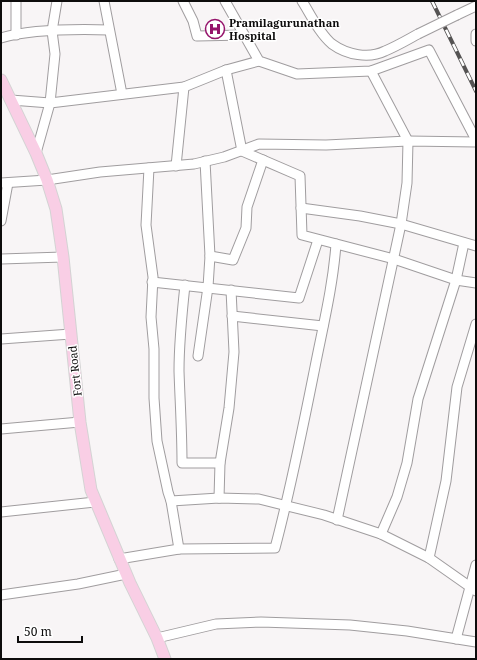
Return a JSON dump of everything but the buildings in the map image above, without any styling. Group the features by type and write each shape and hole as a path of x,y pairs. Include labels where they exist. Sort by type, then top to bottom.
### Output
{"main road":[{"name":"Fort Road","path":"1,80 36,153 47,180 56,209 63,257 80,422 90,490 119,559 165,659"}],"street":[{"path":"16,1 16,35"},
{"path":"36,153 50,103 55,54 52,32 57,1"},
{"path":"104,1 122,94"},
{"path":"183,1 193,21 197,36 244,35"},
{"path":"224,1 259,61"},
{"path":"302,1 322,33 333,44 356,55 364,56 384,52 425,30 476,6"},
{"path":"1,38 16,35 80,29 109,30"},
{"path":"476,34 476,41"},
{"path":"1,221 4,183 47,180 100,172 194,164 242,151 259,144 326,145 408,141 476,141 429,50 371,71 297,74 259,61 226,70 184,87 50,103 11,100"},
{"path":"226,70 242,151"},
{"path":"337,520 394,259 407,182 408,141 371,71"},
{"path":"176,166 184,87"},
{"path":"242,151 300,176 302,236 394,259 456,280 476,283"},
{"path":"210,256 233,260 246,228 247,207 263,160"},
{"path":"198,356 208,287 210,256 205,161"},
{"path":"149,168 146,225 152,282 151,316 154,349 154,398 157,441 171,501 178,549"},
{"path":"301,208 360,216 401,224 476,246"},
{"path":"152,282 298,298 318,240"},
{"path":"381,534 398,496 418,399 456,280 464,243"},
{"path":"119,559 178,549 275,548 286,506 334,273 336,244"},
{"path":"1,259 63,257"},
{"path":"185,285 180,328 179,371 182,463 220,463"},
{"path":"218,498 220,463 229,408 234,352 230,290"},
{"path":"232,316 323,326"},
{"path":"429,558 446,481 457,387 476,324"},
{"path":"1,339 71,334"},
{"path":"1,429 80,422"},
{"path":"171,501 218,498 259,499 337,520 381,534 429,558 473,589"},
{"path":"1,512 95,502"},
{"path":"456,639 473,589 476,565"},
{"path":"1,595 78,584 126,574"},
{"path":"156,638 216,624 261,622 350,625 407,631 476,642"}],"railway":[{"path":"432,1 476,91"}],"place":[{"name":"Pramilagurunathan Hospital","path":"215,29"}]}
